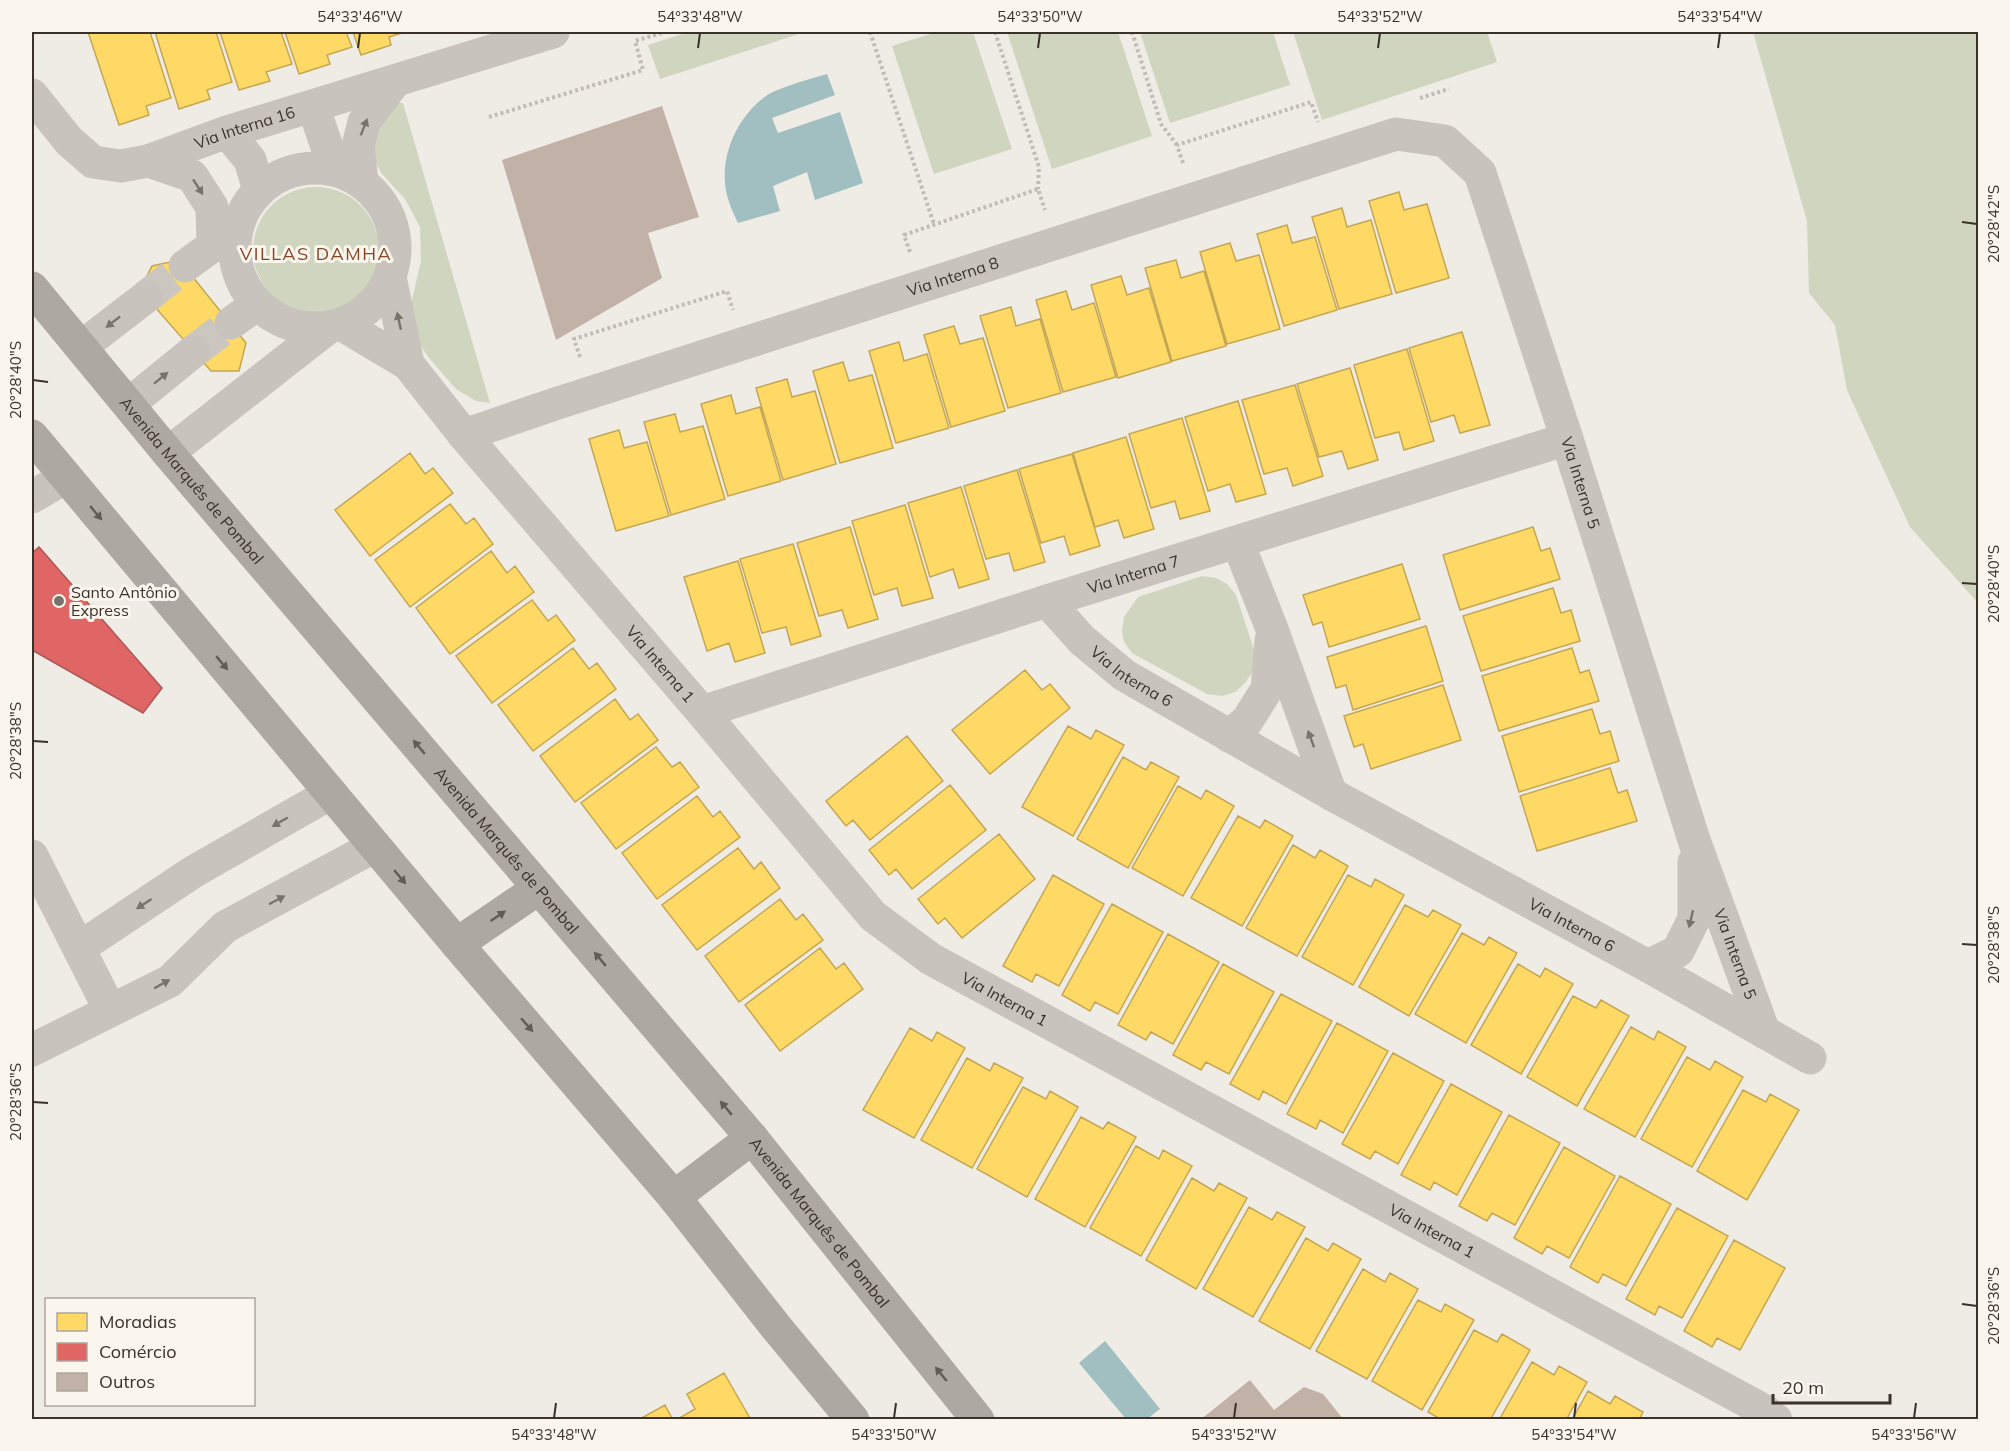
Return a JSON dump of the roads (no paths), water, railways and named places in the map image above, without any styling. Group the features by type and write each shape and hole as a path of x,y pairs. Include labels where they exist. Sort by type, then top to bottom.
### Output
{"main road":[{"name":"Avenida Marquês de Pombal","path":"32,288 168,453 752,1138 978,1419"},
{"path":"32,436 457,944 674,1197 776,1327 853,1419"},
{"path":"457,944 539,888"},
{"path":"674,1197 752,1138"}],"street":[{"name":"Via Interna 16","path":"32,95 69,141 93,162 121,166 148,161 227,132 553,32"},
{"path":"349,176 364,122 395,81"},
{"path":"168,453 335,326 362,313 378,297 390,277 395,254 394,230 384,207 349,176 314,106"},
{"path":"227,132 250,160 259,190"},
{"name":"Via Interna 8","path":"464,435 580,395 1396,134 1445,141"},
{"name":"Via Interna 5","path":"1445,141 1480,173 1694,840 1764,1032"},
{"path":"148,161 192,176 212,207 225,237 234,249 236,269 244,288 244,313 272,316 290,324 309,328 335,326 408,364"},
{"path":"185,266 225,237 259,190 288,172 311,168 349,176"},
{"path":"390,277 408,364"},
{"path":"81,347 146,297"},
{"path":"129,404 194,351"},
{"name":"Via Interna 1","path":"408,364 464,435 702,712 873,916 931,959 1776,1419"},
{"name":"Via Interna 7","path":"702,712 1047,601 1567,439"},
{"path":"32,497 66,477"},
{"path":"1238,543 1272,629 1331,794"},
{"name":"Via Interna 6","path":"1047,601 1082,640 1124,675 1331,794 1648,966 1810,1058"},
{"path":"1229,736 1247,720 1267,689 1272,629"},
{"path":"79,948 193,872 331,793"},
{"name":"Via Interna 5","path":"1648,966 1678,951 1694,919 1694,840"},
{"path":"32,1050 170,981 225,927 375,846"},
{"path":"32,856 110,1010"}],"water":[{"path":"827,74 835,95 772,118 778,133 840,112 863,183 815,200 807,172 773,186 780,211 738,223 729,202 725,173 731,143 737,130 745,117 766,96 787,86"},
{"path":"1105,1341 1160,1409 1147,1419 1126,1419 1079,1363"}],"tunnel":[{"path":"146,297 185,266"},
{"path":"194,351 231,323"}],"place":[{"name":"Santo Antônio Express","path":"59,601"}],"district":[{"name":"VILLAS DAMHA","path":"316,253"}]}
